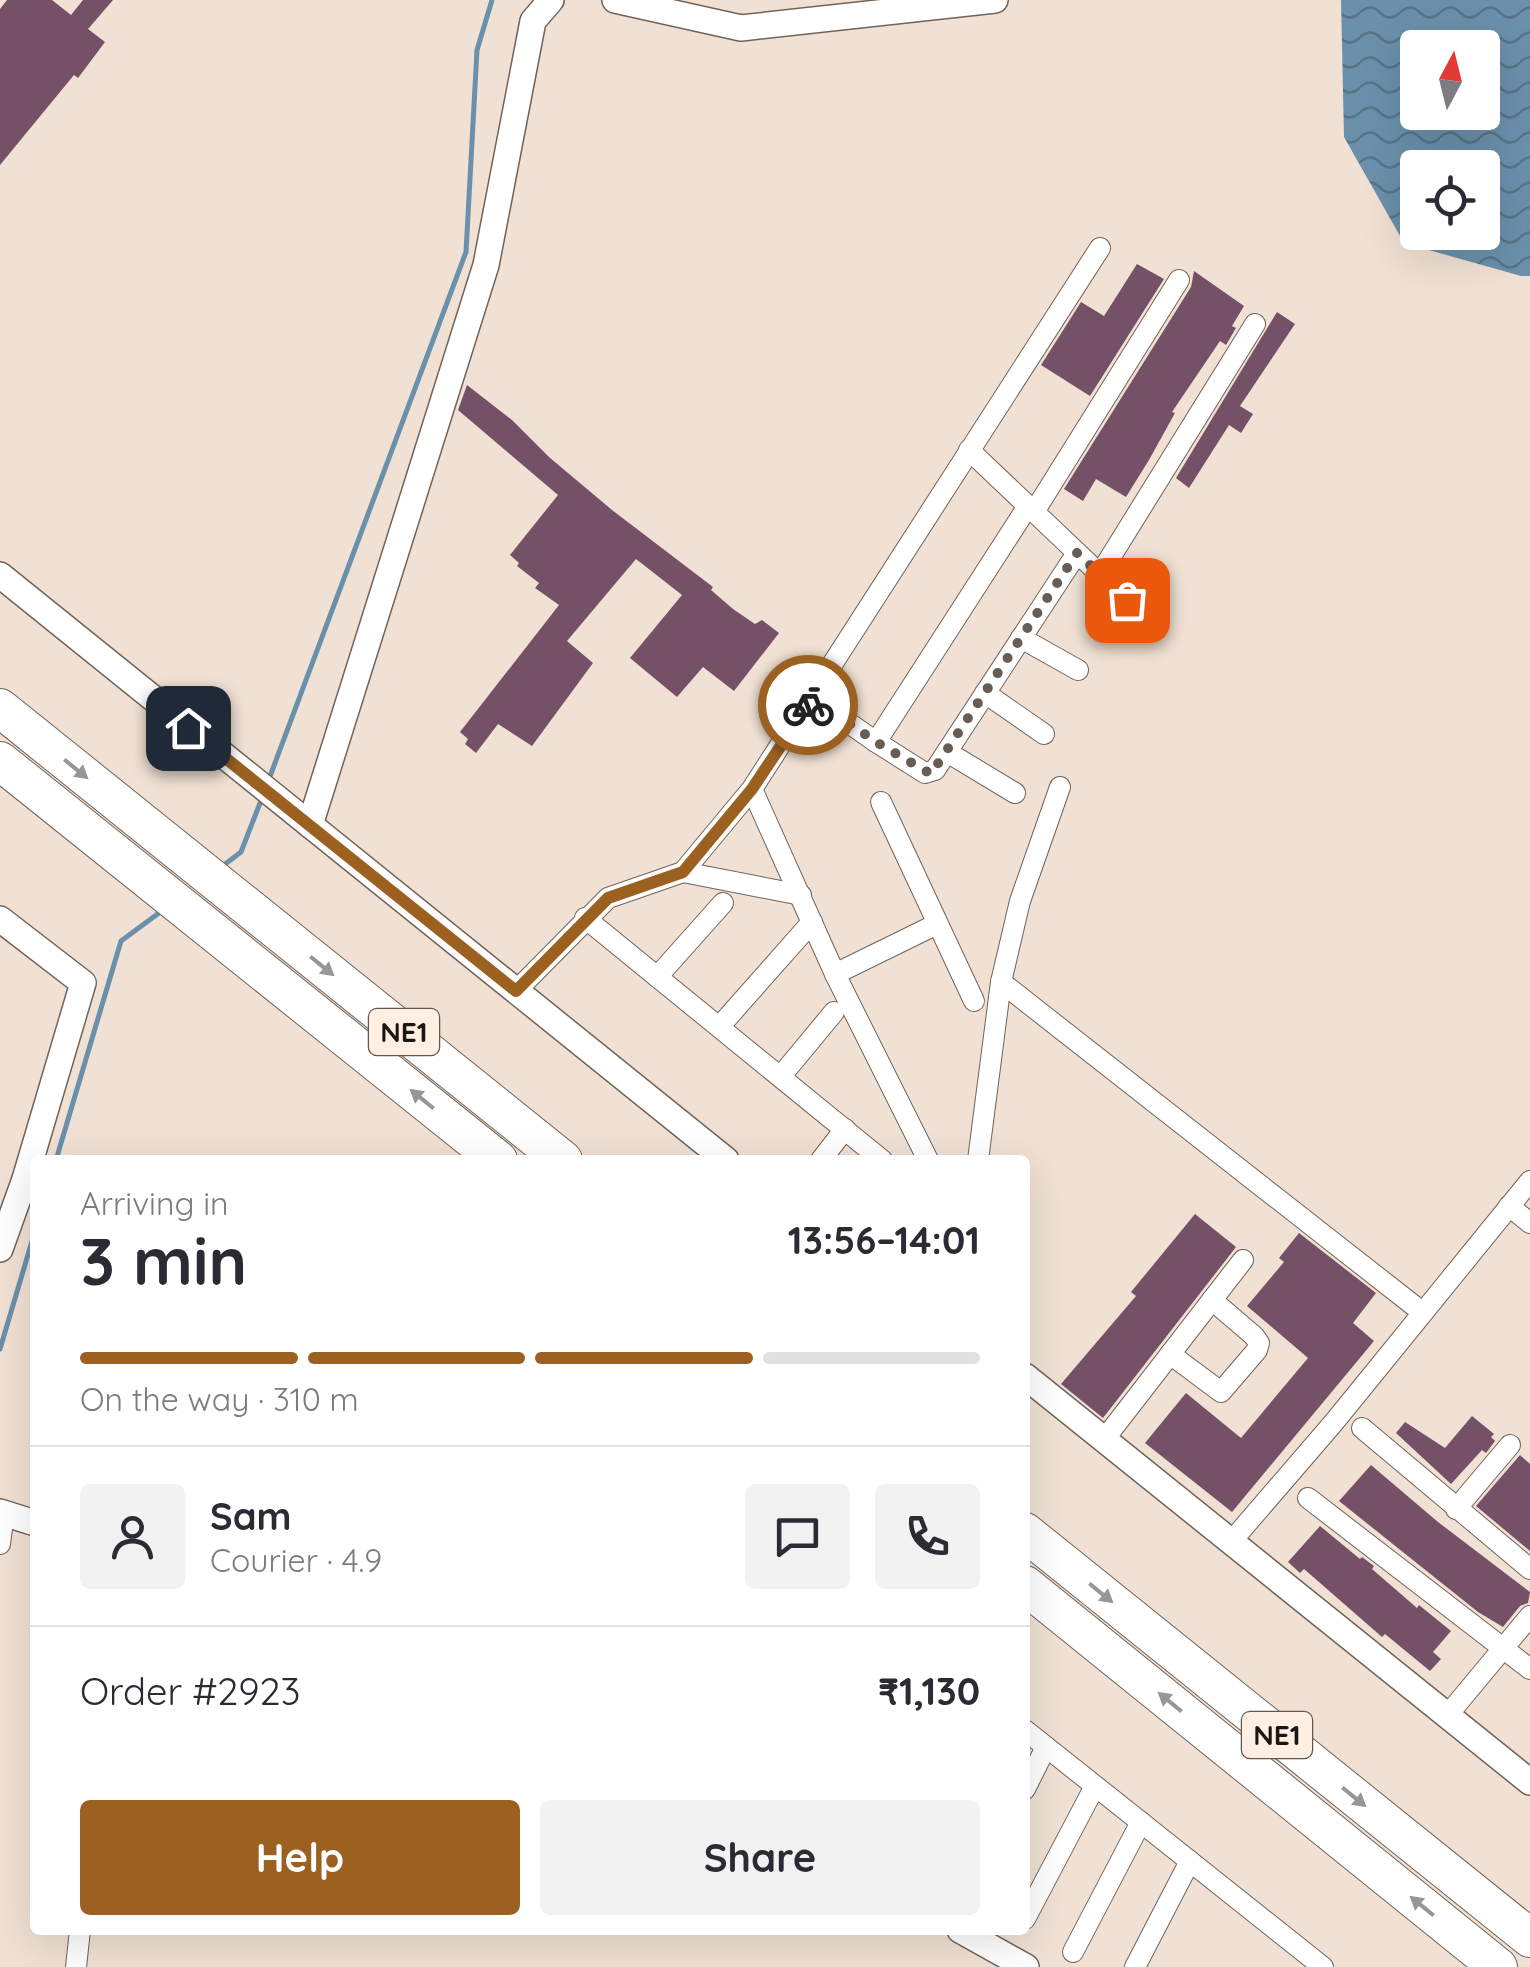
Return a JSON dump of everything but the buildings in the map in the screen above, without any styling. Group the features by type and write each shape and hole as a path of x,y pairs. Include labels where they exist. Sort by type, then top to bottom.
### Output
{"highway":[{"name":"NE1","path":"0,708 557,1155"},
{"name":"NE1","path":"0,761 492,1155"},
{"name":"NE1","path":"1030,1536 1530,1938"},
{"name":"NE1","path":"1030,1589 1498,1967"}],"street":[{"path":"310,825 486,265 533,21 551,0"},
{"path":"615,0 740,28 995,0"},
{"path":"683,872 752,789 813,698 1100,248"},
{"path":"876,742 1179,280"},
{"path":"1100,574 1255,324"},
{"path":"970,450 1127,600"},
{"path":"813,698 931,774 1077,553"},
{"path":"0,575 720,1155"},
{"path":"1022,638 1078,670"},
{"path":"986,693 1044,734"},
{"path":"947,752 1015,792"},
{"path":"979,1155 1001,982 1020,902 1060,786"},
{"path":"752,789 835,974 926,1155"},
{"path":"880,802 974,1001"},
{"path":"516,991 608,898 683,872 801,896"},
{"path":"658,977 723,902"},
{"path":"0,918 83,983 32,1155"},
{"path":"586,918 876,1155"},
{"path":"720,1026 812,922"},
{"path":"835,974 937,924"},
{"path":"1001,982 1422,1312"},
{"path":"780,1076 834,1012"},
{"path":"825,1155 845,1129"},
{"path":"0,1249 30,1162"},
{"path":"1230,1544 1530,1181"},
{"path":"1509,1206 1530,1223"},
{"path":"1103,1441 1243,1260"},
{"path":"1170,1354 1221,1392 1257,1350 1259,1342 1254,1336 1212,1300"},
{"path":"1030,1380 1530,1782"},
{"path":"1362,1428 1456,1509 1528,1564"},
{"path":"1456,1509 1510,1445"},
{"path":"1308,1498 1530,1669"},
{"path":"0,1544 2,1512 30,1521"},
{"path":"1446,1717 1530,1616"},
{"path":"1030,1734 1323,1967"},
{"path":"1030,1779 1046,1747"},
{"path":"1030,1908 1095,1786"},
{"path":"1074,1952 1141,1822"},
{"path":"1135,1967 1190,1861"},
{"path":"76,1967 79,1935"},
{"path":"969,1935 1026,1967"}],"water":[{"path":"1341,0 1530,0 1530,276 1429,250 1500,250 1500,150 1400,150 1400,236 1344,137"}],"waterway":[{"path":"269,779 466,252 477,50 492,0"},
{"path":"220,868 241,852 262,798"},
{"path":"57,1155 121,941 163,910"},
{"path":"0,1349 30,1248"}],"way so far":[{"path":"808,705 813,698 931,774 1077,553 1127,600"}],"route":[{"path":"188,728 516,991 608,898 683,872 752,789 808,705"}]}
